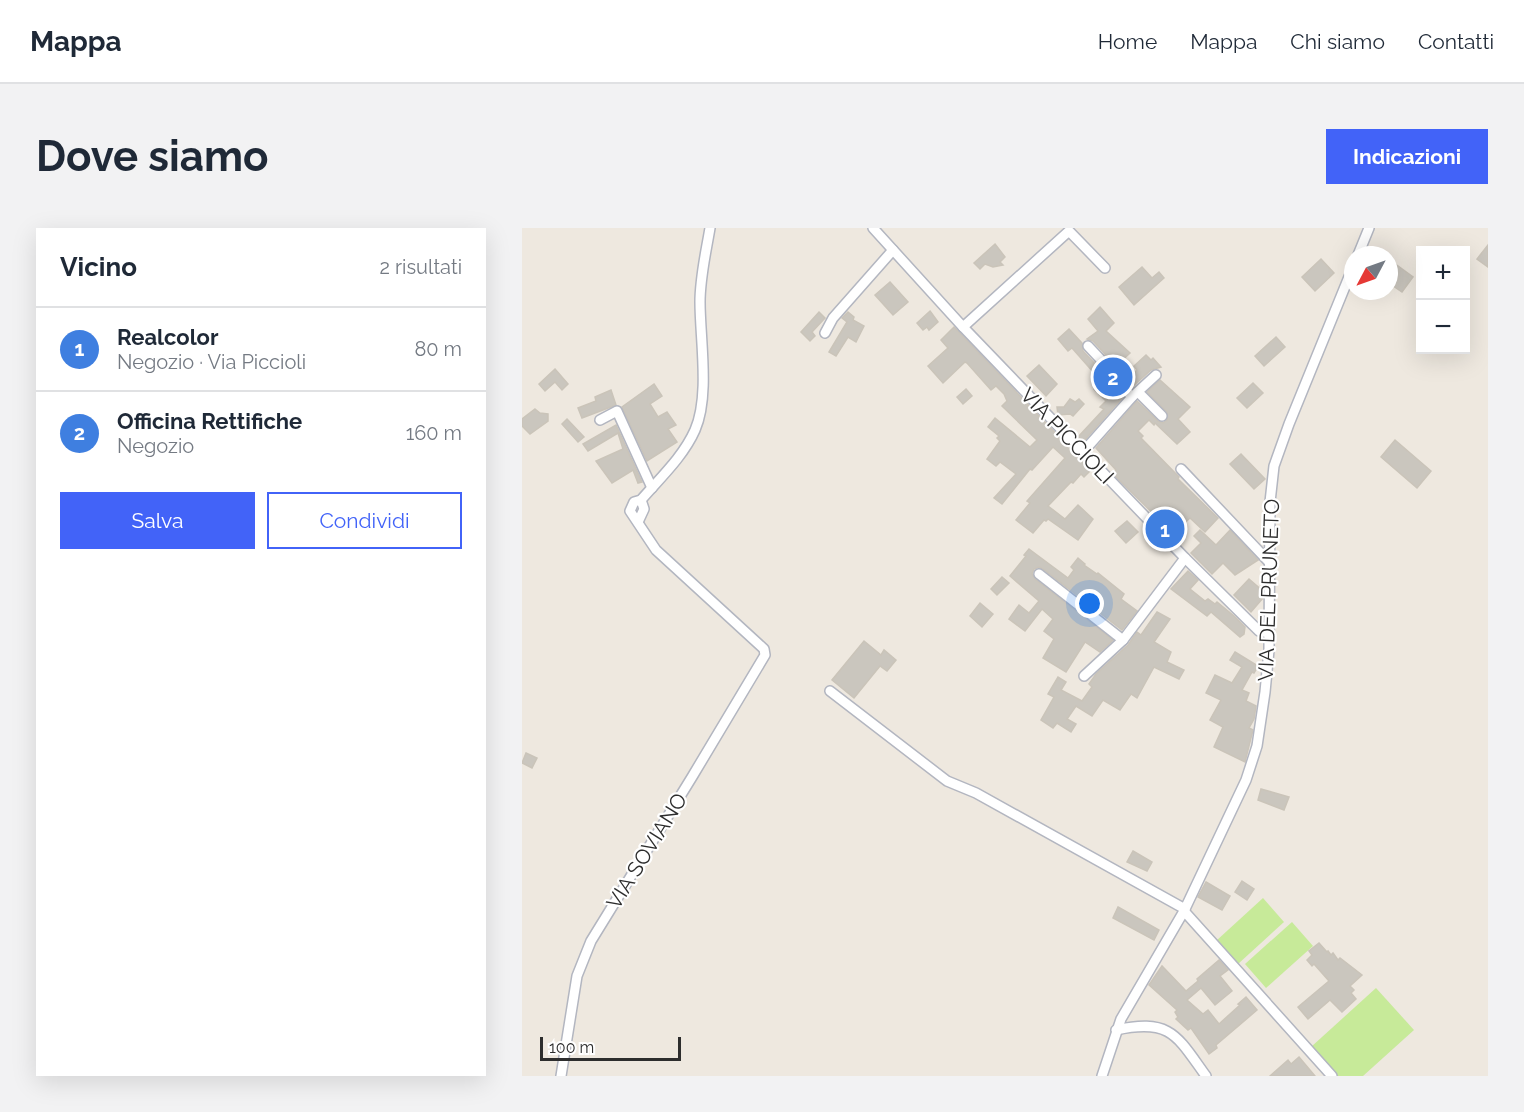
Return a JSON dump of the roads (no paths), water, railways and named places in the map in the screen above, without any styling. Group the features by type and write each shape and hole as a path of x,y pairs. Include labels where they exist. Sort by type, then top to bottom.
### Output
{"street":[{"path":"600,420 617,411 651,488 685,448 699,419 703,377 700,298 710,228"},
{"name":"VIA PICCIOLI","path":"873,228 963,327 1185,558 1259,631 1269,633"},
{"path":"1362,246 1370,228"},
{"path":"963,327 1070,231 1105,268"},
{"path":"825,333 833,318 892,250"},
{"name":"VIA DEL PRUNETO","path":"1102,1076 1116,1030 1143,979 1185,910 1246,780 1257,746 1264,703 1269,633 1270,502 1274,466 1344,289"},
{"path":"1088,346 1118,378 1120,384 1162,416"},
{"path":"1083,452 1156,375"},
{"path":"1181,469 1270,563"},
{"name":"VIA SOVIANO","path":"561,1076 577,976 591,941 765,655 764,650 756,642 656,550 630,511 634,502 641,500 651,488"},
{"path":"1084,676 1123,640 1185,558"},
{"path":"1040,574 1123,640"},
{"path":"830,691 947,780 976,793 1185,910 1332,1076"},
{"path":"1116,1030 1150,1025 1163,1028 1177,1037 1206,1076"}],"place":[{"name":"Officina Rettifiche","path":"1113,377"},
{"name":"Realcolor","path":"1165,529"}]}
